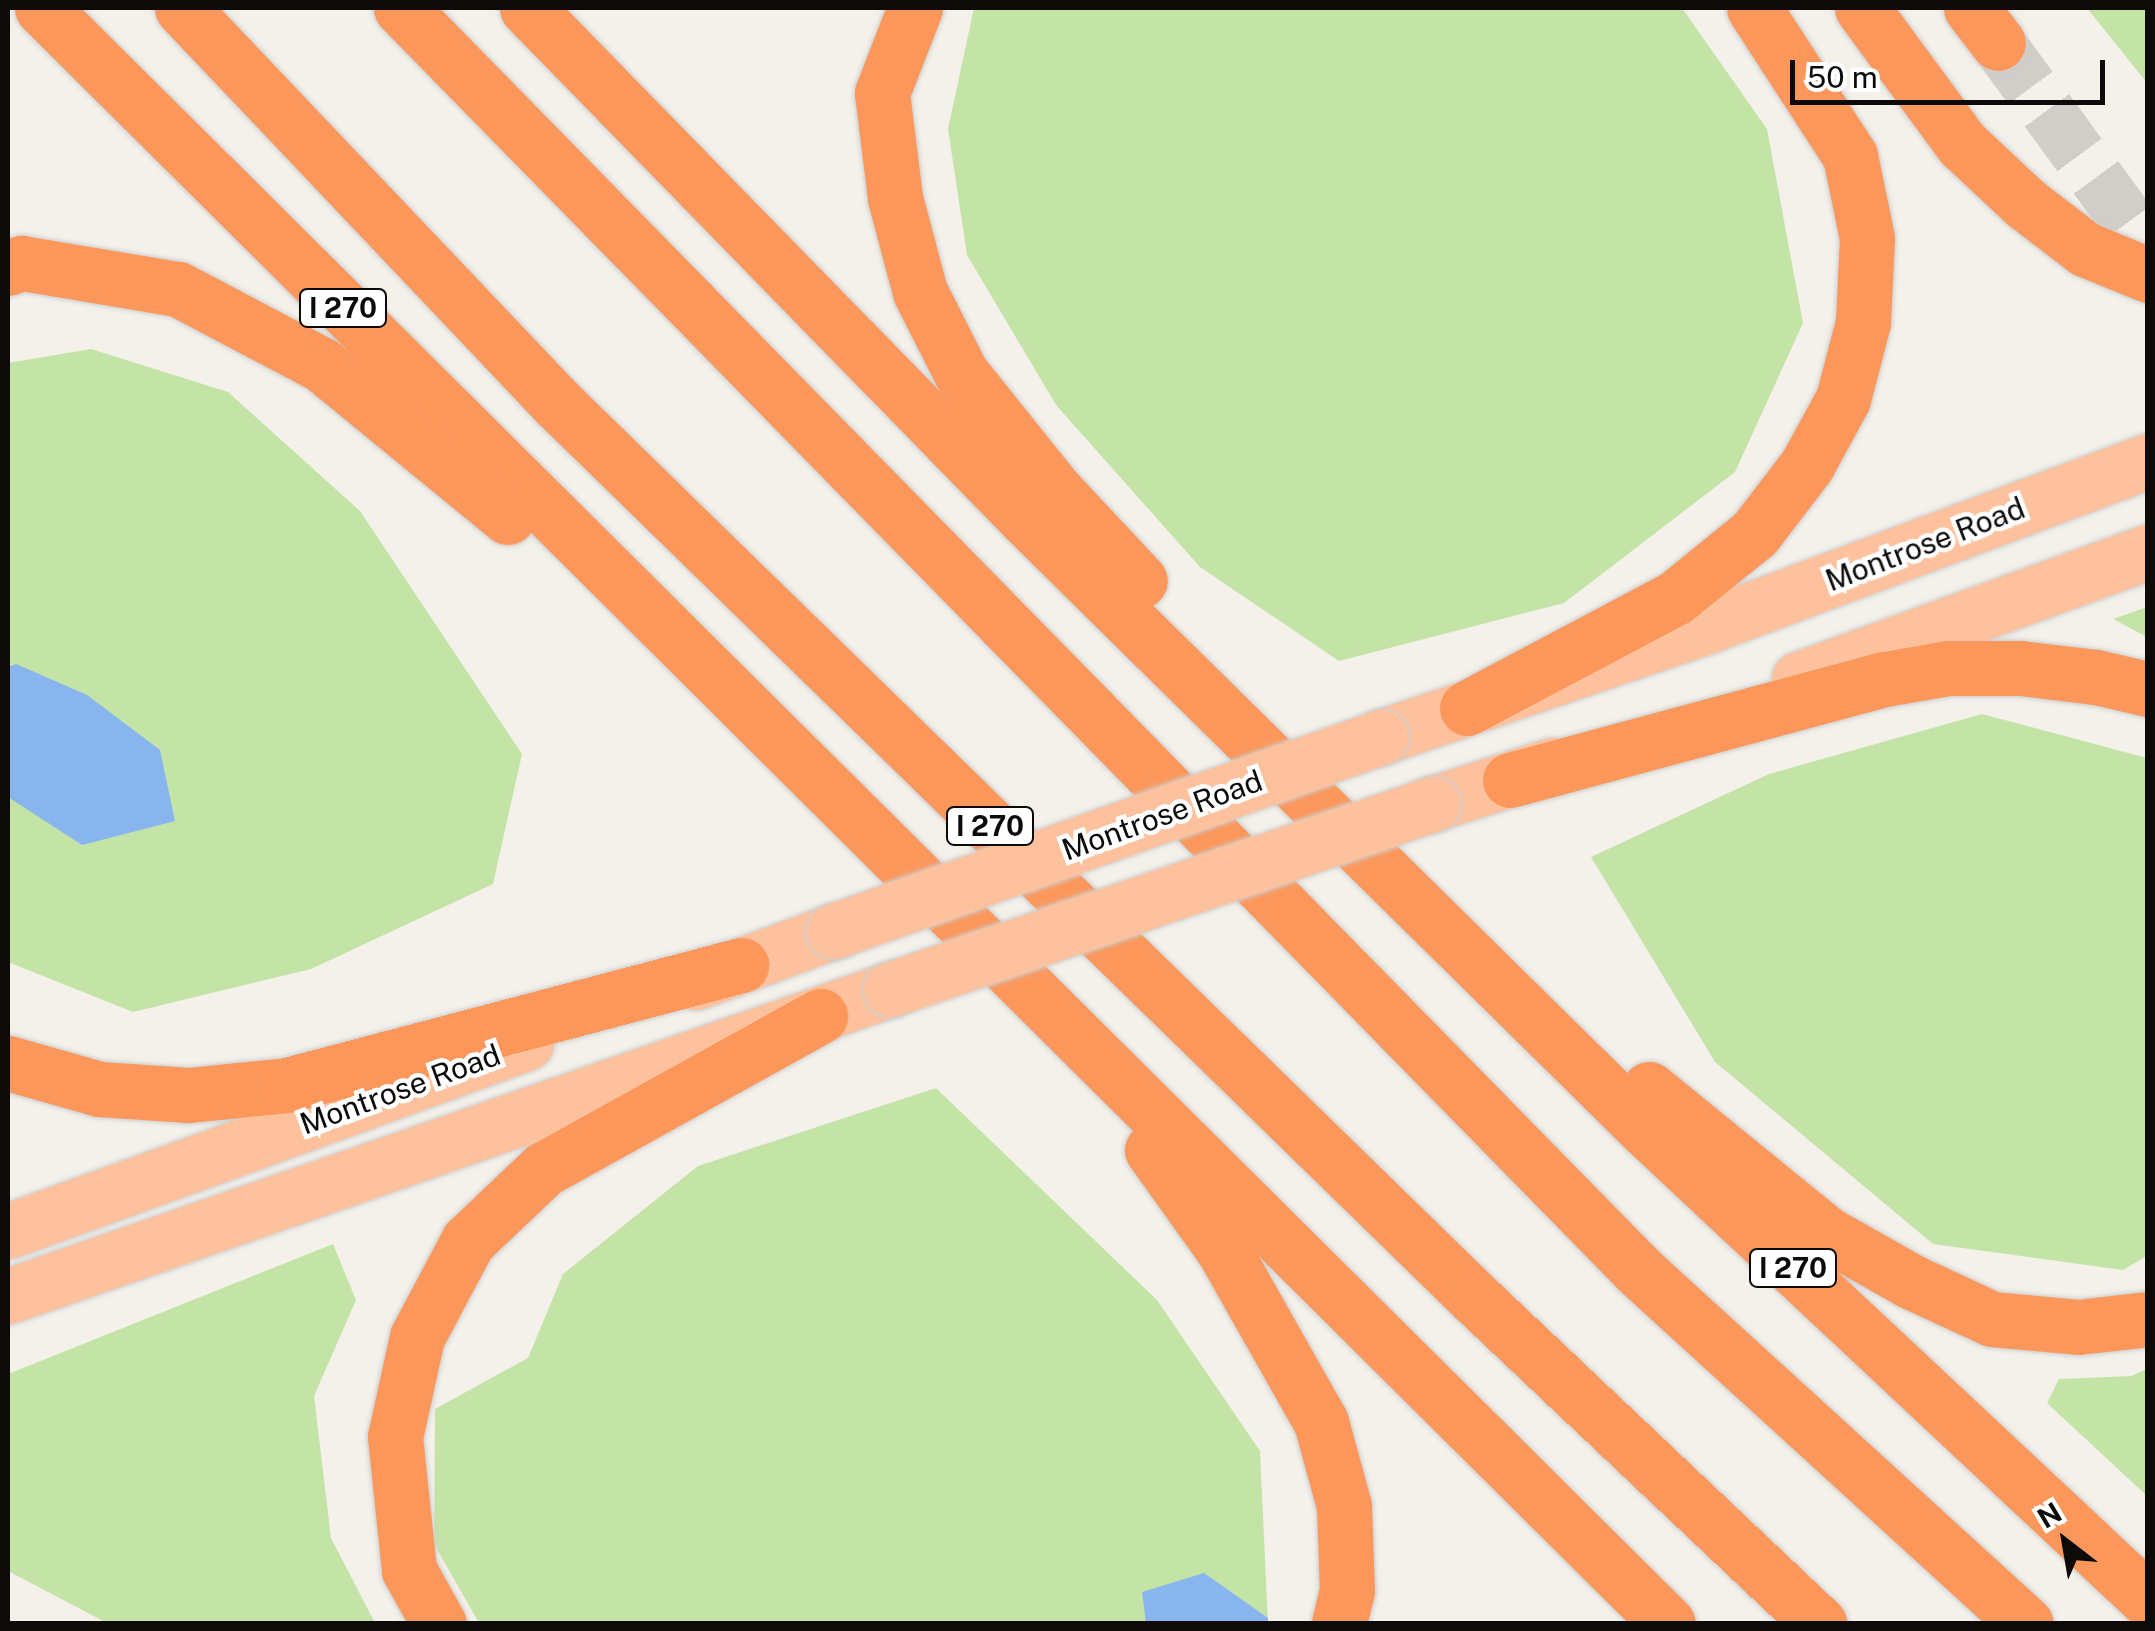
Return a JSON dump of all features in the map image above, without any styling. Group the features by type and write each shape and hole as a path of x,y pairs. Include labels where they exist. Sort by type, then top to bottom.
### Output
{"highway":[{"name":"I 270","path":"42,8 1668,1624"},
{"name":"I 270","path":"182,8 571,417 1478,1302 1819,1624"},
{"path":"401,8 1638,1270 2026,1624"},
{"name":"I 270","path":"527,8 970,462 1645,1130 2148,1600"},
{"path":"915,8 882,94 895,198 920,292 961,373 1053,488 1153,596 1232,722"},
{"path":"1467,708 1674,598 1756,533 1807,464 1843,399 1863,322 1867,238 1850,156 1754,8"},
{"path":"1862,8 1962,144 2012,192 2085,248 2148,275"},
{"path":"8,268 22,264 178,289 322,365 532,536 644,608"},
{"path":"1510,780 1885,679 1949,668 2020,668 2096,677 2148,689"},
{"path":"1444,930 1748,1167 1827,1234 1910,1282 1992,1319 2078,1326 2148,1319"},
{"path":"8,1063 99,1089 189,1095 287,1085 741,966"},
{"path":"439,1624 409,1570 395,1437 416,1337 468,1242 544,1169 820,1016"},
{"path":"1059,1022 1223,1249 1321,1422 1344,1506 1347,1591 1339,1624"}],"main road":[{"name":"Montrose Road","path":"8,1231 834,931 1712,624 2148,461"},
{"path":"8,1296 891,989 1510,780 1975,618 2148,552"}],"green space":[{"path":"974,8 1682,8 1767,129 1803,323 1735,472 1564,603 1339,661 1200,567 1056,405 967,255 948,129"},
{"path":"2087,8 2147,8 2147,83"},
{"path":"91,349 228,392 360,511 522,754 493,884 311,969 133,1012 8,962 8,363"},
{"path":"2147,607 2147,637 2113,619"},
{"path":"1982,714 2147,758 2147,1256 2123,1270 1933,1244 1715,1062 1591,857 1769,774"},
{"path":"936,1088 1157,1300 1260,1451 1268,1623 479,1623 434,1544 435,1409 528,1358 563,1274 698,1166"},
{"path":"333,1244 356,1300 314,1396 331,1538 375,1623 107,1623 8,1571 8,1374"},
{"path":"2147,1369 2147,1496 2047,1403 2059,1379 2131,1376"}],"water":[{"path":"16,664 87,695 160,750 175,821 82,845 8,797 8,667"},
{"path":"1204,1573 1268,1618 1268,1623 1146,1623 1142,1592"}],"tunnel":[{"path":"1998,43 2148,248"}]}
